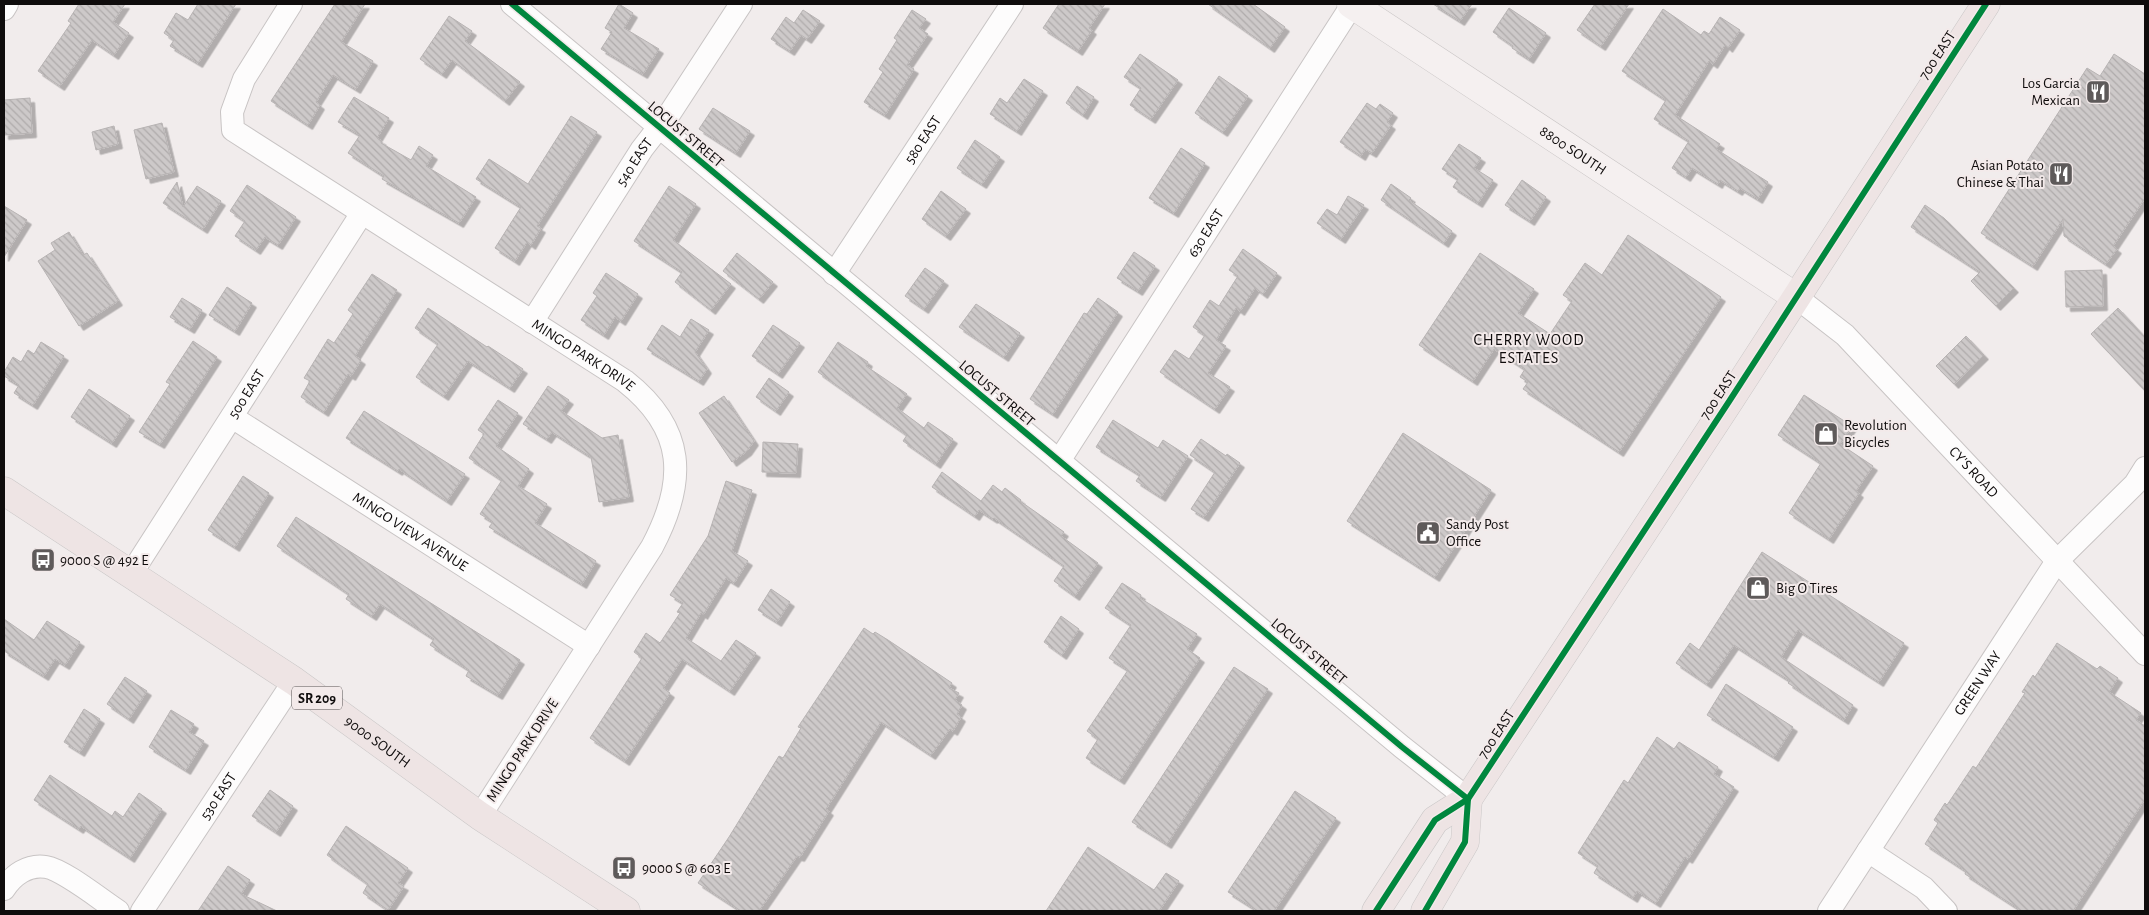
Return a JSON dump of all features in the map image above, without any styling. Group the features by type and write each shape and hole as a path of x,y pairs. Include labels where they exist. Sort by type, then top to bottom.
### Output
{"main road":[{"name":"700 EAST","path":"1376,911 1435,820 1468,799 1986,4"},
{"name":"9000 SOUTH","path":"4,491 294,681 480,816 626,911"},
{"name":"700 EAST","path":"1425,911 1465,842 1468,799"}],"street":[{"path":"4,9 7,4"},
{"name":"MINGO PARK DRIVE","path":"291,4 244,79 232,112 233,130 625,381 643,396 658,413 669,434 675,456 676,479 672,503 664,525 480,816"},
{"name":"LOCUST STREET","path":"512,4 834,274 1468,799"},
{"name":"540 EAST","path":"532,322 642,149 659,127 741,4"},
{"name":"580 EAST","path":"834,274 1012,4"},
{"name":"8800 SOUTH","path":"1352,4 1796,297"},
{"name":"630 EAST","path":"1060,461 1352,4"},
{"name":"500 EAST","path":"131,574 362,213"},
{"name":"CY'S ROAD","path":"1796,297 1845,335 2145,654"},
{"name":"MINGO VIEW AVENUE","path":"232,417 589,646"},
{"name":"GREEN WAY","path":"1829,911 2057,561 2134,484 2145,468"},
{"name":"530 EAST","path":"142,911 294,681"},
{"path":"1868,851 1924,888 1946,911"},
{"path":"4,889 14,875 28,869 46,867 63,875 118,911"}],"building":[{"path":"79,4 125,4 113,22 129,33 114,55 92,40 60,86 38,71 71,23 68,21"},
{"path":"198,4 236,4 198,63 170,46 174,40 164,33 176,13 188,20"},
{"path":"335,4 365,4 341,42 373,61 356,89 333,75 316,102 320,105 308,125 271,101"},
{"path":"619,4 633,13 624,28 659,49 643,74 601,49 612,32 605,28"},
{"path":"1059,4 1105,4 1089,28 1092,30 1078,51 1043,28"},
{"path":"1208,4 1253,4 1285,27 1270,48"},
{"path":"1433,4 1472,4 1460,21"},
{"path":"1595,4 1629,4 1601,46 1577,30"},
{"path":"1509,8 1546,33 1529,59 1493,32"},
{"path":"1663,9 1701,35 1704,31 1709,34 1720,17 1740,30 1728,48 1725,45 1713,64 1709,61 1675,115 1720,144 1716,149 1768,182 1758,199 1740,188 1738,191 1720,180 1718,184 1692,168 1686,177 1672,168 1689,141 1654,119 1666,100 1622,71"},
{"path":"803,10 820,21 807,39 801,35 790,51 771,39 786,17 794,23"},
{"path":"912,10 926,19 919,28 928,34 907,65 914,69 885,115 864,102 883,72 879,69 897,40 894,38"},
{"path":"449,16 472,31 465,41 520,82 505,101 452,60 442,74 420,59"},
{"path":"1140,54 1178,80 1151,119 1130,105 1141,88 1124,77"},
{"path":"2114,54 2145,74 2145,198 2113,246 2117,249 2106,264 2064,236 2063,219 2033,266 1981,233 2087,68 2100,76"},
{"path":"1219,76 1248,96 1223,132 1195,113"},
{"path":"1024,79 1043,91 1017,131 990,114 1000,98 1007,103"},
{"path":"1077,86 1094,97 1083,115 1066,103"},
{"path":"354,97 389,118 377,138 382,141 381,143 411,160 419,146 433,155 426,166 476,197 459,223 382,179 384,176 348,153 360,135 338,122"},
{"path":"30,98 32,133 4,135 4,100"},
{"path":"1367,103 1376,109 1380,104 1393,113 1387,122 1391,125 1372,153 1365,149 1361,156 1340,142"},
{"path":"713,108 750,131 736,153 699,129"},
{"path":"571,116 597,132 537,226 541,228 531,245 527,242 515,261 495,248 521,207 476,179 489,159 528,184"},
{"path":"162,123 174,172 146,179 134,130"},
{"path":"114,126 118,144 96,150 92,132"},
{"path":"975,140 1000,157 982,184 957,168"},
{"path":"1459,144 1481,158 1474,168 1493,180 1478,203 1453,187 1458,179 1442,169"},
{"path":"1181,148 1205,163 1174,213 1149,198"},
{"path":"1522,180 1546,197 1530,221 1505,205"},
{"path":"177,182 183,207 197,186 221,201 203,229 163,203"},
{"path":"1391,184 1411,198 1409,200 1452,231 1444,243 1381,200"},
{"path":"247,185 296,217 278,245 265,237 256,250 235,236 245,221 230,211"},
{"path":"669,186 696,204 673,240 731,284 711,310 675,282 682,272 634,241"},
{"path":"941,191 966,209 946,236 922,219"},
{"path":"1348,196 1364,205 1341,239 1317,223 1327,209 1337,215"},
{"path":"1925,205 1944,218 2014,288 1996,306 1971,281 1980,272 1911,227"},
{"path":"4,206 27,220 4,257"},
{"path":"69,232 83,255 87,253 118,301 79,326 38,261 55,250 51,243"},
{"path":"1628,235 1721,297 1619,452 1523,389 1528,382 1520,377 1525,369 1494,349 1473,381 1419,345 1480,253 1534,289 1518,313 1550,334 1572,301 1563,295 1585,263 1602,275"},
{"path":"1243,249 1277,273 1263,294 1255,288 1240,311 1236,308 1216,340 1226,346 1208,373 1230,387 1215,409 1160,372 1175,350 1189,359 1205,335 1193,327 1210,300 1219,306 1238,276 1229,270"},
{"path":"1134,252 1155,266 1138,291 1117,278"},
{"path":"737,253 773,282 759,299 723,271"},
{"path":"925,268 944,281 924,309 905,296"},
{"path":"2102,270 2103,306 2066,307 2065,271"},
{"path":"606,273 638,294 621,321 615,317 604,335 581,320 597,296 593,293"},
{"path":"372,274 397,290 355,356 361,360 351,376 348,374 324,412 301,397 310,381 304,378 328,339 334,343 353,314 348,310"},
{"path":"227,287 252,303 235,331 209,315"},
{"path":"182,298 202,310 190,329 170,317"},
{"path":"1098,298 1118,312 1053,414 1030,399 1084,313 1087,314"},
{"path":"976,304 1020,333 1004,357 959,327"},
{"path":"428,308 523,369 510,388 468,361 444,396 416,377 438,344 415,328"},
{"path":"2118,308 2145,337 2145,391 2091,334"},
{"path":"691,319 709,330 695,352 707,369 699,381 647,349 662,325 680,337"},
{"path":"773,325 800,343 778,374 752,356"},
{"path":"1966,336 1984,355 1954,384 1936,366"},
{"path":"193,341 217,357 160,444 139,432 170,384 166,382"},
{"path":"41,342 64,356 33,405 14,393 19,385 4,376 4,372 13,357 21,362 28,350 34,354"},
{"path":"838,342 868,362 866,366 907,394 897,408 924,428 928,422 953,439 936,464 903,441 907,435 818,372"},
{"path":"769,378 789,392 776,411 756,397"},
{"path":"548,386 569,400 561,411 602,438 618,435 629,497 599,502 591,457 552,432 547,439 523,424"},
{"path":"89,389 130,416 112,443 71,417"},
{"path":"1804,395 1852,426 1840,444 1873,466 1856,491 1859,493 1829,539 1789,513 1821,463 1778,435"},
{"path":"724,396 754,441 747,451 732,462 699,413"},
{"path":"498,400 518,413 496,446 529,469 518,486 547,504 535,523 596,561 582,584 489,527 493,522 480,514 502,480 469,458 484,434 478,430"},
{"path":"364,411 465,474 447,501 399,469 398,471 346,438"},
{"path":"1113,420 1158,448 1163,440 1188,456 1161,497 1136,481 1140,475 1096,447"},
{"path":"1403,433 1491,490 1435,577 1347,521"},
{"path":"1201,439 1240,463 1204,517 1191,509 1215,472 1190,455"},
{"path":"763,442 798,444 796,473 762,472"},
{"path":"942,472 981,501 993,485 1002,492 1005,488 1064,532 1061,536 1098,563 1075,596 1054,581 1064,566 994,518 979,510 975,516 932,487"},
{"path":"243,476 269,493 235,547 208,530"},
{"path":"726,481 752,490 732,551 748,561 734,583 726,578 686,638 721,661 736,640 756,653 730,691 682,659 663,688 670,693 625,761 590,738 642,658 634,652 646,633 660,643 680,613 677,612 683,603 670,595 708,536"},
{"path":"296,517 520,660 498,695 466,676 469,670 430,645 434,639 380,604 372,616 346,599 349,594 277,546"},
{"path":"1762,552 1904,643 1879,682 1798,630 1781,657 1853,705 1844,720 1788,683 1790,681 1734,645 1707,684 1676,663 1690,643 1699,650"},
{"path":"1122,583 1141,595 1140,598 1197,634 1187,649 1200,658 1120,780 1086,758 1098,739 1087,731 1128,670 1109,658 1131,625 1105,608"},
{"path":"771,589 790,602 777,622 758,610"},
{"path":"1061,616 1079,629 1062,655 1044,642"},
{"path":"4,619 34,640 47,621 80,642 65,665 55,659 44,676 4,651"},
{"path":"864,628 888,640 952,683 949,688 959,693 955,700 962,705 957,714 961,717 953,731 950,729 931,755 881,722 826,809 829,811 800,857 797,856 759,911 741,911 698,883 779,756 783,758 801,728 798,727"},
{"path":"2057,643 2097,669 2100,666 2118,678 2109,692 2141,713 2136,720 2145,726 2145,799 2073,911 2022,911 1965,874 1966,871 1925,844 1938,823 1934,820 1945,803 1947,805 1973,766 1976,768 2025,693 2022,692 2033,675 2035,677"},
{"path":"1234,667 1268,689 1167,844 1132,822"},
{"path":"125,677 147,691 129,719 107,704"},
{"path":"1726,684 1793,727 1774,757 1707,715"},
{"path":"84,709 100,719 80,752 64,742"},
{"path":"171,710 194,724 189,732 204,741 186,770 149,747"},
{"path":"1657,737 1674,749 1679,742 1718,767 1714,774 1734,787 1688,859 1685,857 1656,903 1637,891 1633,898 1594,873 1598,866 1578,853 1624,780 1628,783"},
{"path":"50,775 112,816 115,811 123,817 139,793 162,809 130,858 81,826 79,829 34,800"},
{"path":"270,790 293,806 276,832 252,816"},
{"path":"1295,791 1336,818 1274,911 1258,911 1228,892"},
{"path":"346,826 408,868 398,883 404,886 388,910 363,893 368,884 327,855"},
{"path":"1088,847 1154,890 1166,873 1179,881 1159,911 1046,911"},
{"path":"228,866 250,880 241,894 277,911 198,911"}],"cycle path":[{"path":"512,4 1402,747 1468,799"},
{"path":"1376,911 1435,820 1468,799 1730,400 1986,4"},
{"path":"1425,911 1465,842 1468,799"}],"place":[{"name":"Los Garcia Mexican","path":"2098,92"},
{"name":"Asian Potato Chinese & Thai","path":"2061,174"},
{"name":"Revolution Bicycles","path":"1826,434"},
{"name":"Sandy Post Office","path":"1428,533"},
{"name":"9000 S @ 492 E","path":"43,560"},
{"name":"Big O Tires","path":"1758,588"},
{"name":"9000 S @ 603 E","path":"624,868"}],"district":[{"name":"CHERRY WOOD ESTATES","path":"1529,348"}]}
